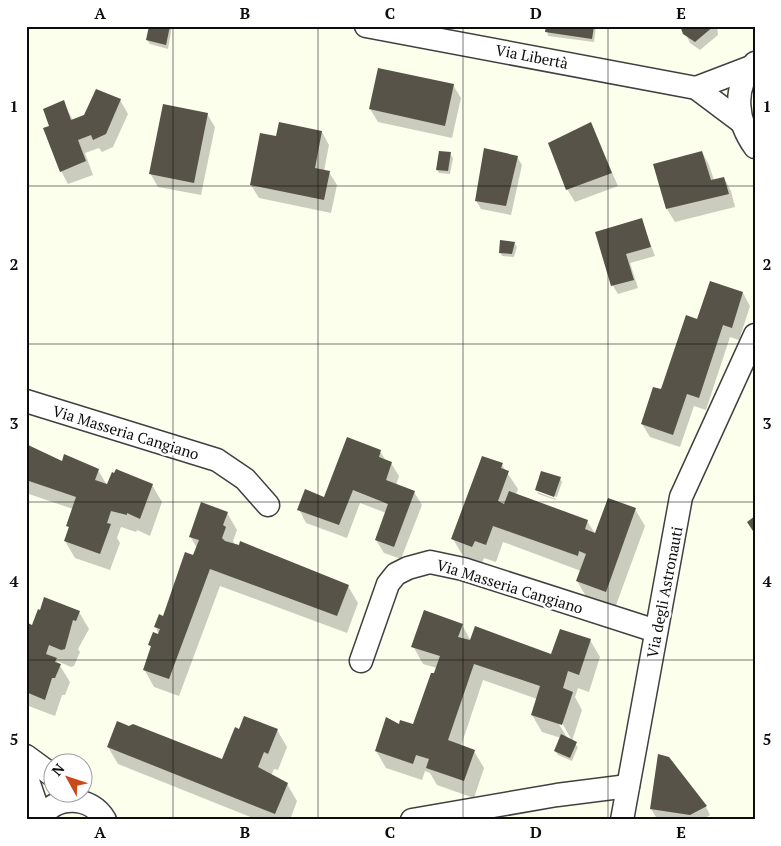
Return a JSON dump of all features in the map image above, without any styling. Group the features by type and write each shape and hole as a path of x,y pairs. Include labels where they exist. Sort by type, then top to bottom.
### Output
{"street":[{"name":"Via Libertà","path":"366,26 696,88 740,122"},
{"path":"696,88 753,65"},
{"path":"753,65 742,82 738,105 740,122 755,147"},
{"name":"Via degli Astronauti","path":"622,820 681,498 755,334"},
{"name":"Via degli Astronauti","path":"737,374 755,357"},
{"name":"Via Masseria Cangiano","path":"26,402 217,460 246,479 268,506"},
{"name":"Via Masseria Cangiano","path":"361,661 388,584 396,574 408,568 430,562 463,570 656,632"},
{"path":"26,756 42,768"},
{"path":"26,775 35,801 38,820"},
{"path":"412,820 628,786"},
{"path":"38,820 49,808 56,804"},
{"path":"89,804 105,820"}],"building":[{"path":"149,26 170,26 166,45 146,40"},
{"path":"546,26 594,26 592,39 545,32"},
{"path":"680,26 714,26 695,42 683,34"},
{"path":"378,68 454,84 445,126 369,109"},
{"path":"96,89 121,99 106,134 93,140 91,135 78,140 86,161 60,172 43,128 49,126 43,109 64,100 71,120 84,115"},
{"path":"163,104 208,113 194,183 149,174"},
{"path":"279,122 322,131 315,168 330,171 324,200 250,185 260,133 276,136"},
{"path":"591,122 612,173 566,190 548,143"},
{"path":"484,148 518,156 506,206 475,201"},
{"path":"439,151 451,152 448,171 436,170"},
{"path":"702,151 711,180 724,177 729,194 666,209 653,164"},
{"path":"642,218 651,247 626,254 634,280 611,286 595,232"},
{"path":"500,240 515,242 512,254 499,253"},
{"path":"710,281 743,292 732,328 723,325 699,398 687,394 673,435 641,424 653,387 661,389 686,315 697,319"},
{"path":"347,437 381,450 379,457 392,462 386,480 415,491 394,547 375,540 388,504 353,490 339,525 297,510 305,489 324,497"},
{"path":"26,444 62,461 64,454 99,469 95,480 107,484 112,472 114,473 116,469 153,484 140,519 127,513 127,515 111,511 107,523 111,524 100,554 64,541 69,527 66,526 76,497 26,480"},
{"path":"482,456 503,463 501,468 509,471 498,501 504,504 509,491 588,520 585,529 595,533 608,498 636,508 606,592 576,581 586,554 579,551 578,556 493,526 486,545 475,541 472,547 451,539"},
{"path":"541,471 561,477 554,497 535,490"},
{"path":"201,502 228,512 223,525 226,527 222,538 225,541 239,545 240,541 349,585 337,616 210,569 169,679 143,670 151,646 148,645 153,632 158,634 160,629 154,627 159,614 163,616 185,552 193,555 199,540 189,537"},
{"path":"755,516 755,534 747,522"},
{"path":"44,597 80,611 76,621 73,620 65,649 61,650 49,645 46,654 57,658 55,662 61,664 55,678 52,678 45,700 26,692 26,622 32,625"},
{"path":"424,610 463,624 458,637 470,640 475,626 551,654 560,629 591,639 579,675 568,671 563,688 573,692 562,725 531,715 540,686 474,664 448,740 475,750 464,781 426,768 429,759 416,755 413,764 375,751 386,717 399,724 400,720 413,724 431,673 434,673 440,656 411,647"},
{"path":"244,716 278,729 268,754 264,752 258,767 288,783 275,814 107,747 117,721 129,726 133,724 222,759 235,727 239,729"},
{"path":"561,734 577,742 570,758 554,751"},
{"path":"658,754 669,757 707,806 690,815 650,809"}]}
